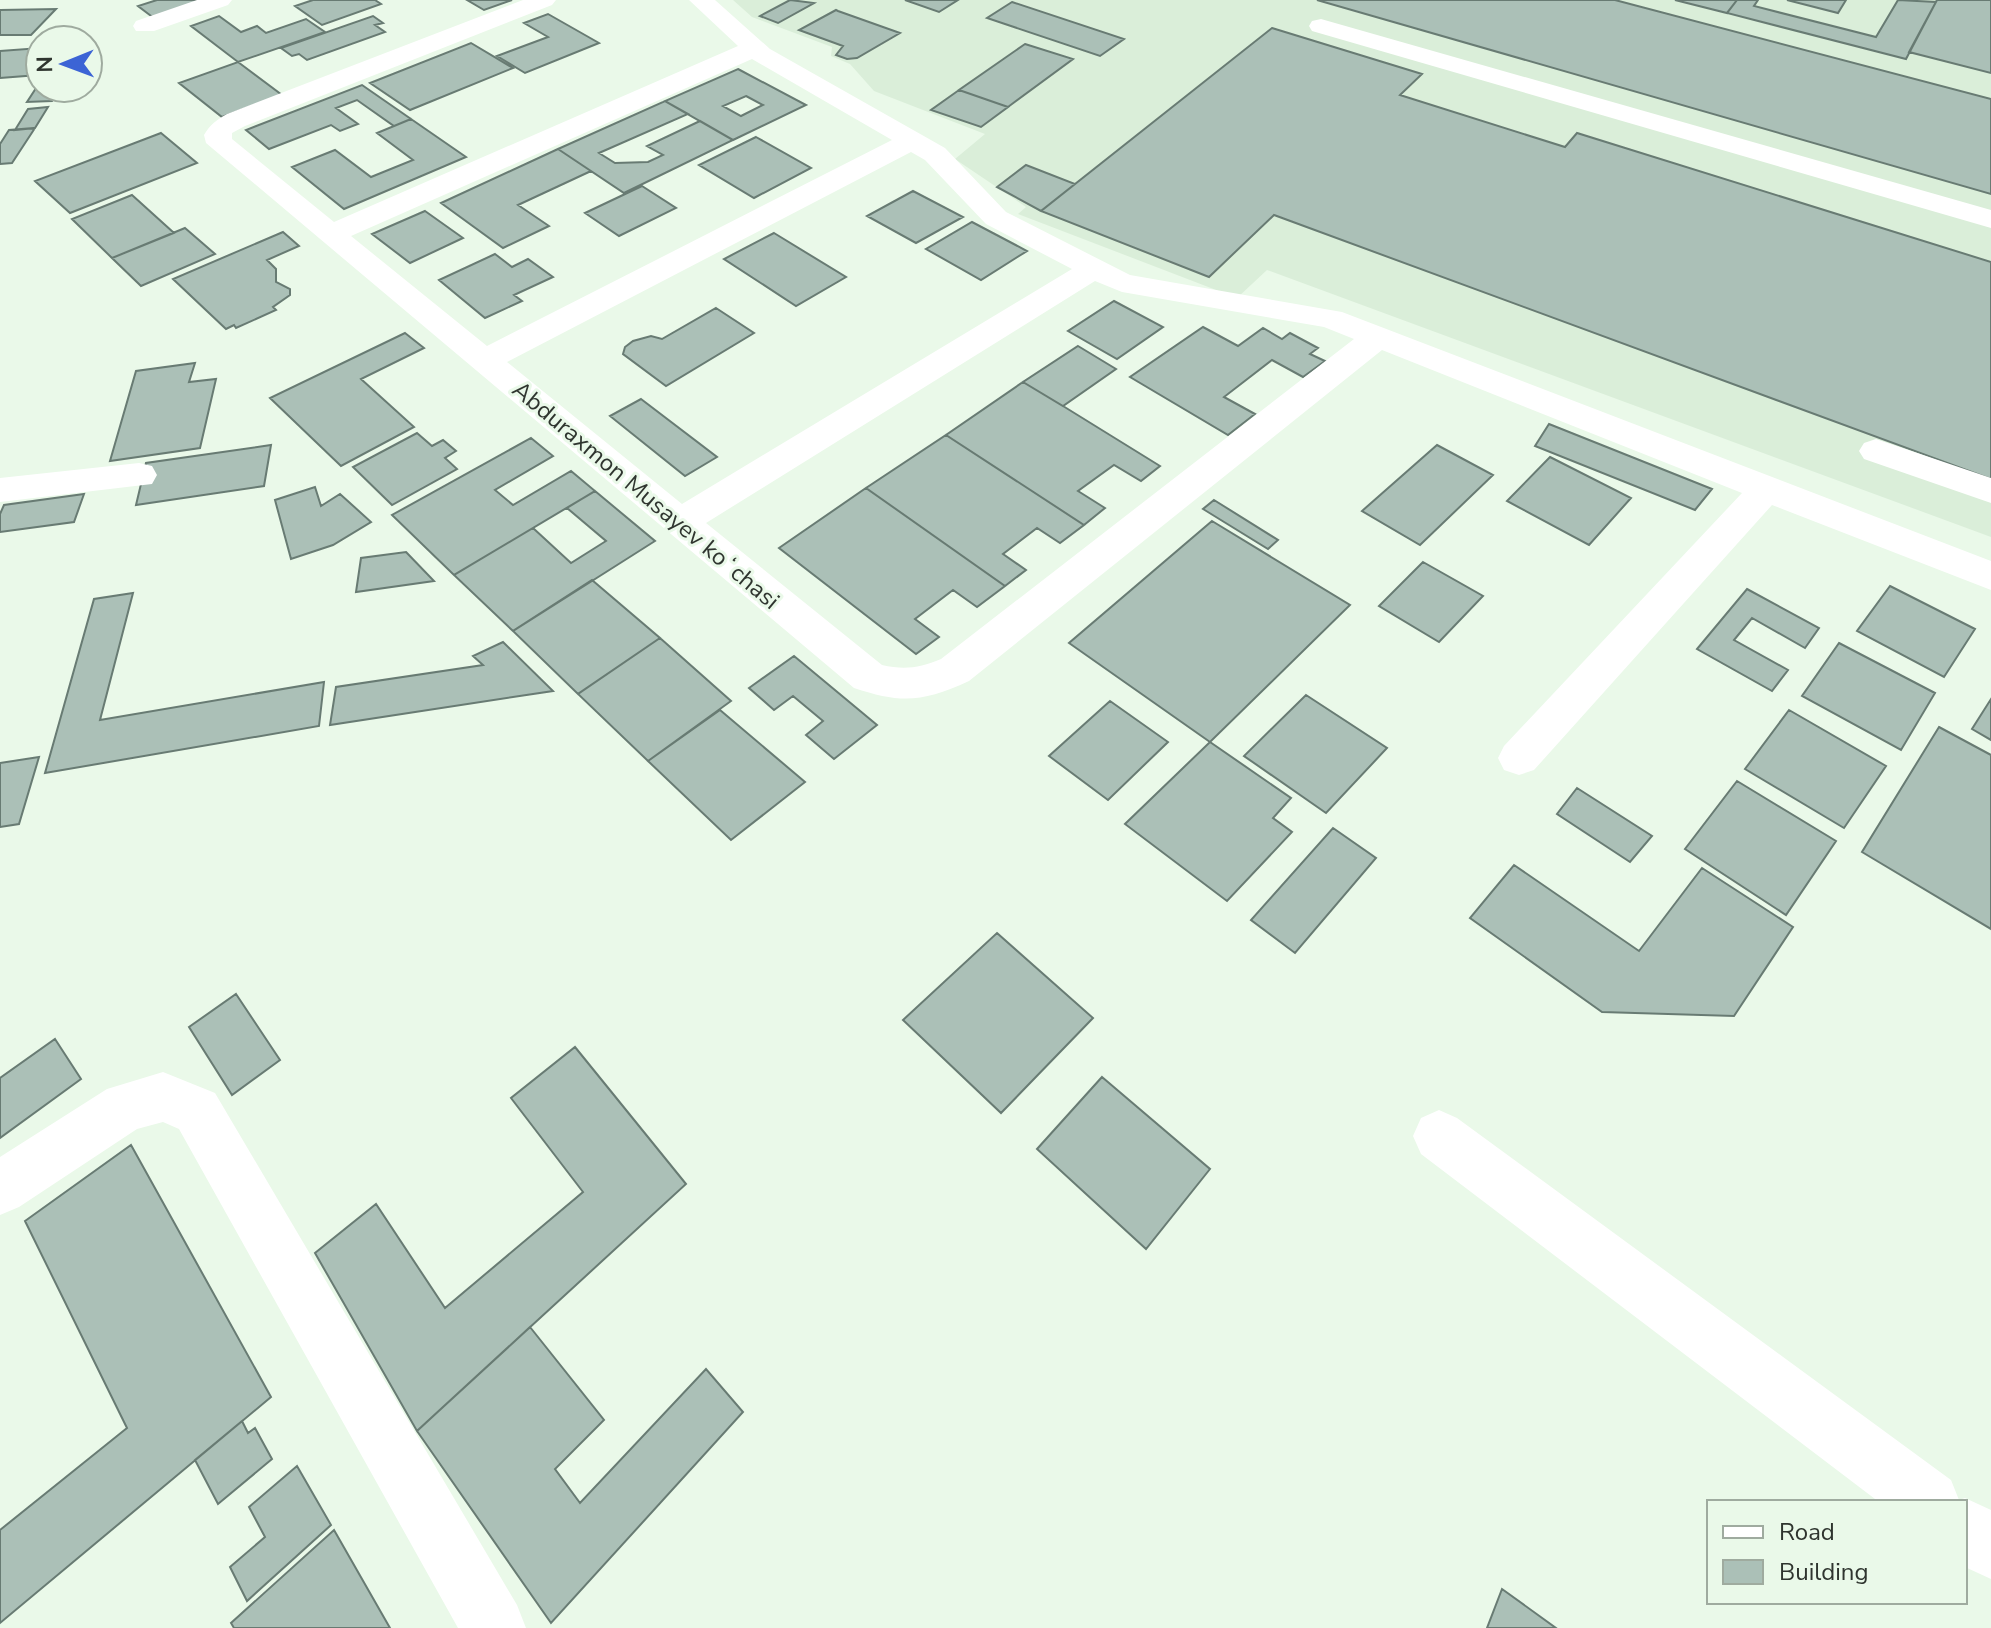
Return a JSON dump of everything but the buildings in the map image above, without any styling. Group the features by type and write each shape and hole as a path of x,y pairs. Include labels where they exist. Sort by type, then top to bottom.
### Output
{"street":[{"path":"145,26 220,0"},
{"name":"Abduraxmon Musayev koʻchasi","path":"544,0 223,127 217,135 220,143 868,677 895,686 922,685 955,670 1378,337"},
{"path":"701,0 755,48 935,154 996,218 1122,283 1331,319 1991,576"},
{"path":"1321,26 1991,219"},
{"path":"331,234 755,48"},
{"path":"484,360 911,141"},
{"path":"679,523 1094,269"},
{"path":"1876,451 1991,491"},
{"path":"0,490 139,475"},
{"path":"1519,758 1766,489"},
{"path":"0,1188 125,1107 163,1097 197,1111 494,1628"},
{"path":"1439,1136 1926,1500"},
{"path":"1967,1530 1991,1548"}],"shaded area":[{"path":"733,0 1991,0 1991,537 1267,270 1237,298 1018,214 1026,207 955,159 985,134 874,91 850,64 831,56 832,47 752,17"}]}
